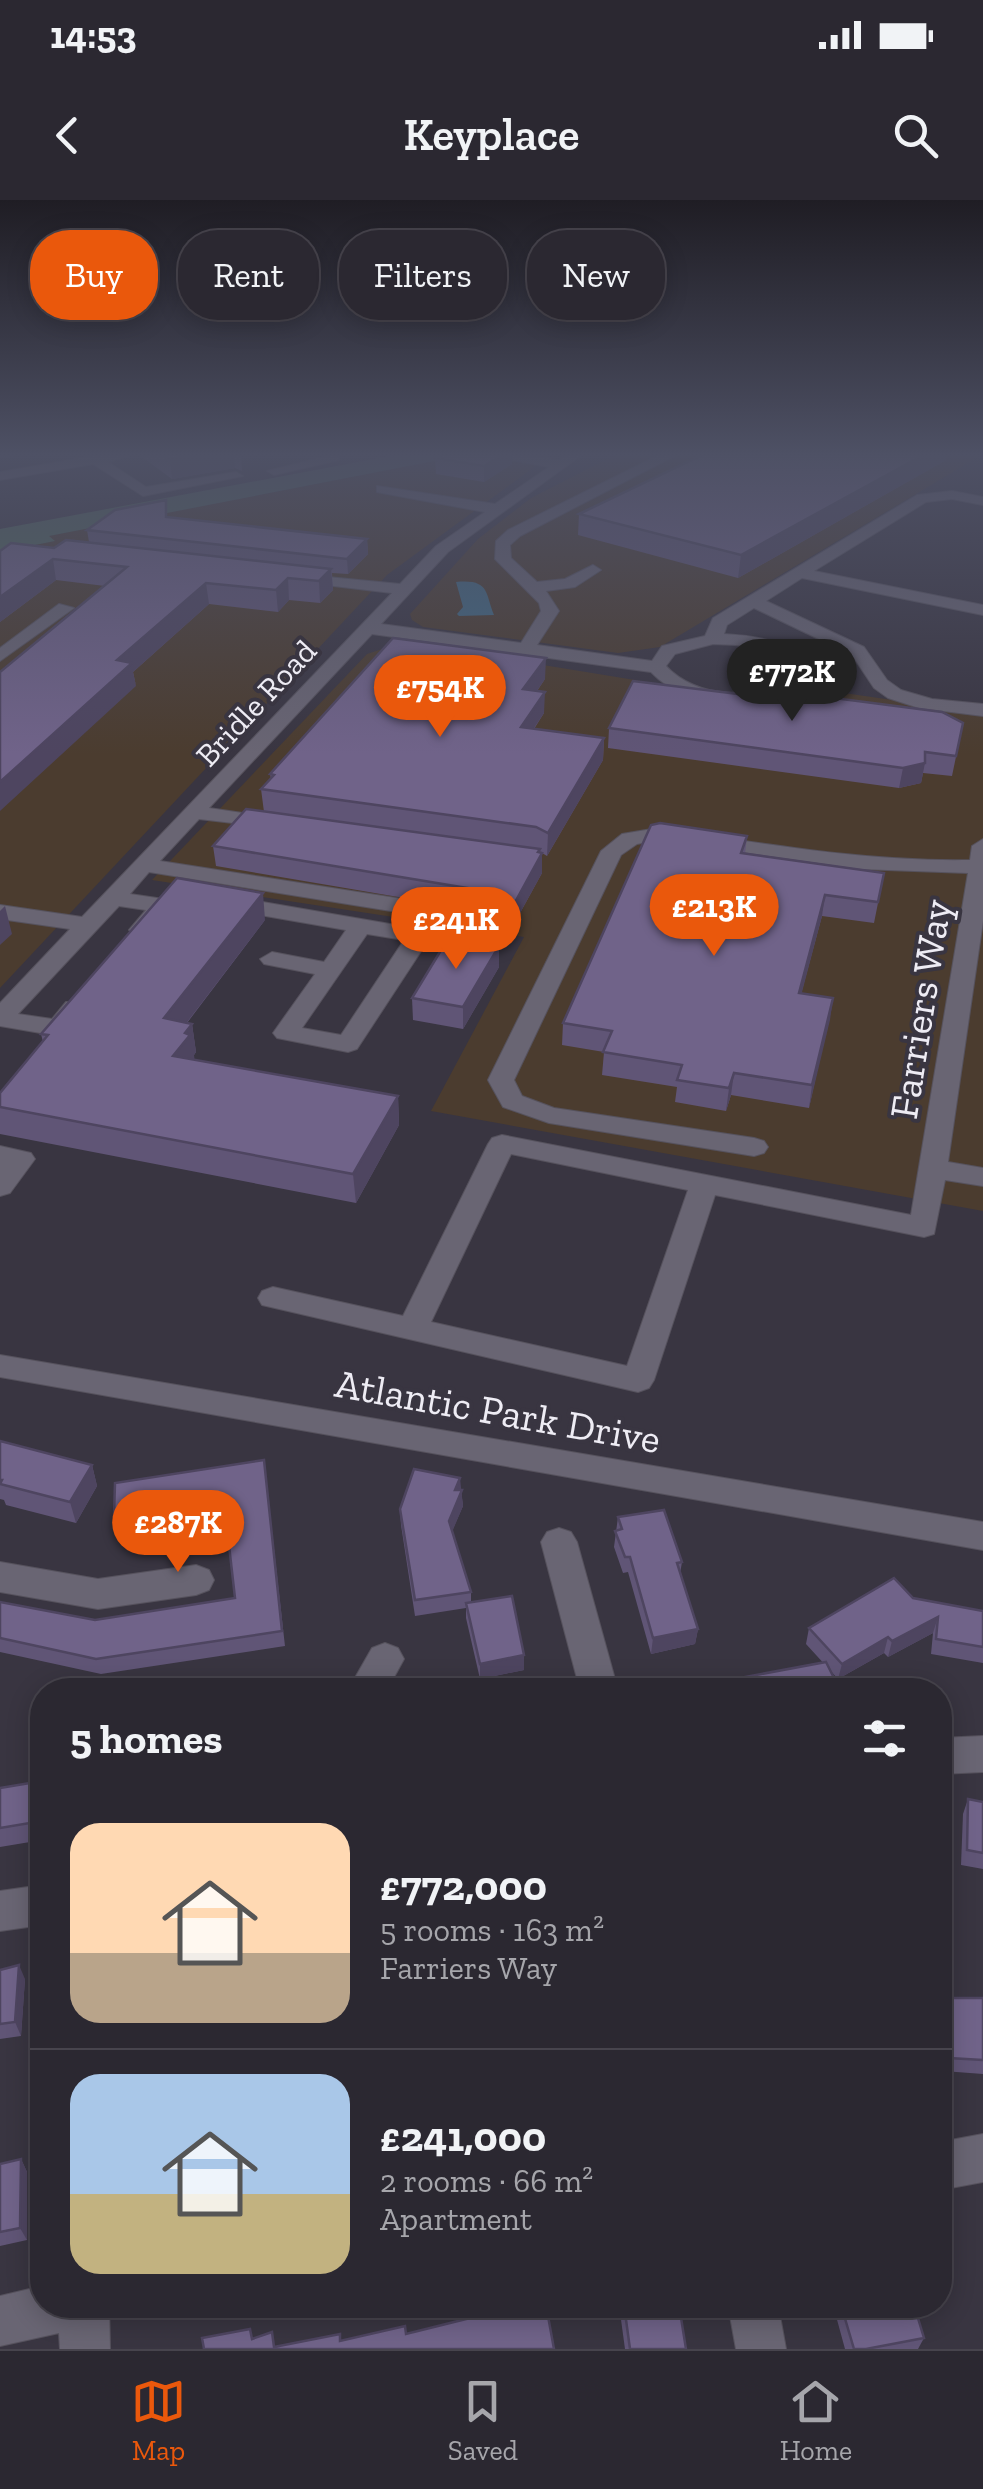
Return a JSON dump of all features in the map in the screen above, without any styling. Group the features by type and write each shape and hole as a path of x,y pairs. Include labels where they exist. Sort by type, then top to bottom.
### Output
{"street":[{"name":"Bridle Road","path":"0,1018 437,554"},
{"path":"503,554 503,559 547,600 550,611 525,650"},
{"path":"712,639 719,622 828,554"},
{"path":"534,588 569,583 594,570"},
{"path":"799,572 983,610"},
{"path":"271,573 403,590"},
{"path":"753,600 820,628 863,654 874,677 887,690 904,698 983,710"},
{"path":"0,656 65,608"},
{"path":"369,628 657,667 670,682 711,695 787,691 801,650"},
{"path":"657,667 668,650 712,639 801,650 840,641"},
{"path":"868,705 956,716 983,724"},
{"path":"194,812 288,826"},
{"path":"754,1147 549,1115 512,1101 501,1080 612,851 630,839 658,834 863,864 950,869 982,859"},
{"name":"Farriers Way","path":"704,1185 924,1227 976,934 982,859"},
{"path":"144,865 447,913"},
{"path":"127,946 171,893 419,936 348,1044 286,1033 361,926"},
{"path":"113,898 162,905"},
{"path":"0,912 87,925"},
{"path":"272,960 330,970"},
{"path":"0,1018 58,1028 92,987"},
{"path":"273,1298 412,1330 638,1380 704,1185 502,1144 412,1330"},
{"path":"0,1154 21,1159 0,1187"},
{"path":"932,1176 983,1178"},
{"name":"Atlantic Park Drive","path":"0,1366 983,1536"},
{"path":"559,1542 596,1678"},
{"path":"0,1577 98,1594 196,1580"},
{"path":"952,1755 983,1754"},
{"path":"0,1912 30,1906"},
{"path":"952,2164 983,2158"},
{"path":"0,2321 30,2314"},
{"path":"84,2318 85,2349"},
{"path":"755,2318 761,2349"}],"shaded area":[{"path":"0,554 415,554 387,575 0,988"},
{"path":"464,554 815,554 660,647 618,653 423,627 410,614"},
{"path":"420,645 641,681 709,700 814,704 837,692 983,713 983,1211 431,1111 524,937 152,880 367,654 388,647"}],"water":[{"path":"456,582 481,585 494,615 459,616 463,607"}],"building":[{"path":"0,554 197,554 331,569 319,581 288,578 276,590 206,583 117,660 132,663 0,782 0,672 127,567 53,559 0,597"},
{"path":"305,554 352,554 347,559"},
{"path":"393,638 546,658 523,689 545,692 521,727 604,738 548,833 536,827 261,789 274,775 270,774"},
{"path":"633,681 803,702 811,695 942,712 963,723 956,756 925,752 925,763 903,768 609,728"},
{"path":"246,809 540,849 538,852 542,853 514,904 463,896 467,888 213,846"},
{"path":"660,823 747,836 741,853 884,873 878,902 825,895 799,993 833,998 812,1085 734,1073 729,1088 677,1080 682,1065 603,1052 612,1031 563,1023 651,825"},
{"path":"177,878 263,893 164,1018 192,1024 185,1033 190,1035 173,1056 398,1096 353,1174 0,1107 0,1093 48,1035 41,1034"},
{"path":"449,937 499,946 463,1007 412,998"},
{"path":"0,1441 92,1465 70,1502 0,1484"},
{"path":"264,1460 282,1631 96,1659 0,1638 0,1602 95,1620 235,1598 224,1501 114,1516 115,1483"},
{"path":"414,1469 460,1478 455,1490 462,1490 449,1521 471,1592 415,1600 400,1509"},
{"path":"664,1510 682,1562 677,1563 698,1629 653,1638 630,1557 625,1557 615,1531 622,1529 618,1517"},
{"path":"894,1578 913,1598 983,1611 983,1647 936,1639 938,1617 892,1641 888,1637 842,1664 809,1628"},
{"path":"512,1596 524,1655 480,1664 466,1603"},
{"path":"826,1662 834,1678 740,1678"},
{"path":"30,1783 30,1823 0,1828 0,1788"},
{"path":"968,1799 983,1802 983,1853 967,1850"},
{"path":"19,1965 15,2022 0,2024 0,1970"},
{"path":"952,1998 983,1998 983,2060 952,2058"},
{"path":"21,2159 20,2228 0,2232 0,2164"},
{"path":"470,2318 548,2318 554,2349 204,2349 202,2338 250,2329 252,2339 272,2332 274,2347 340,2334 340,2341 405,2326 406,2334"},
{"path":"626,2318 681,2318 686,2349 630,2349"},
{"path":"845,2318 918,2318 924,2338 854,2349"}]}
